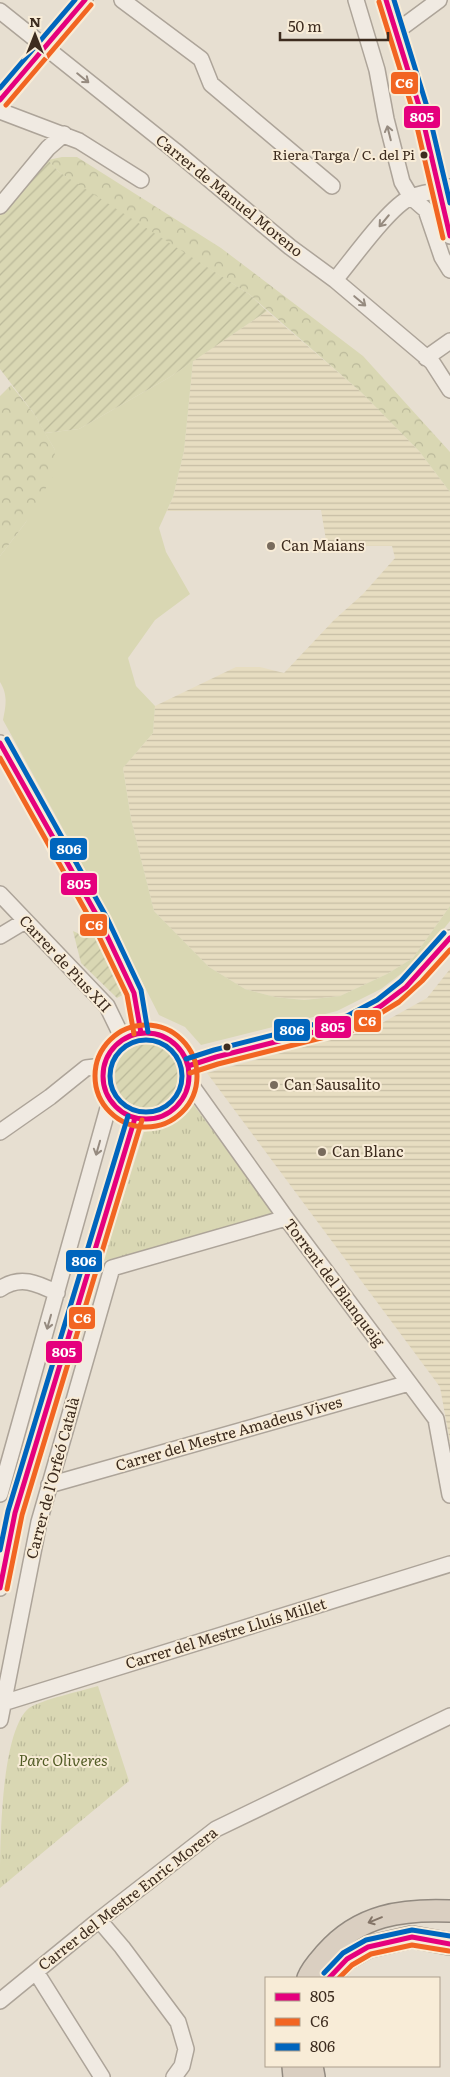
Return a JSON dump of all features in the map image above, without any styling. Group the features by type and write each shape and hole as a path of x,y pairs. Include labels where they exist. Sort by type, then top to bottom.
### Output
{"highway":[{"path":"308,1977 312,1970 335,1943 355,1928 386,1915 422,1910 450,1911"},
{"path":"330,1977 347,1959 368,1947 412,1937 450,1944"}],"street":[{"path":"0,100 85,0"},
{"path":"122,0 201,59 211,84 332,186"},
{"path":"356,0 377,70 386,119 402,182 411,197 426,210 442,257 450,270"},
{"path":"386,0 445,188 450,236"},
{"path":"397,31 439,0"},
{"name":"Carrer de Manuel Moreno","path":"0,11 174,150 290,247 335,280 432,362 450,390"},
{"path":"0,111 79,141 141,180"},
{"path":"0,206 48,148 64,134"},
{"path":"335,280 392,212 411,197 445,188"},
{"path":"426,358 450,341"},
{"path":"0,743 100,921 134,993 141,1033"},
{"name":"Carrer de Pius XII","path":"0,894 107,1006 123,1039"},
{"path":"0,936 25,920"},
{"path":"188,1066 216,1057 350,1023 369,1014 402,992 417,978 450,938"},
{"path":"141,1033 164,1036 175,1044 183,1054 188,1066 189,1082 185,1096 176,1107 165,1115 151,1119 134,1118 121,1112 110,1101 104,1090 102,1078 103,1066 114,1046 123,1039 141,1033"},
{"path":"0,1132 50,1097 86,1068 103,1066"},
{"name":"Torrent del Blanqueig","path":"189,1082 286,1218 436,1419 450,1495"},
{"path":"0,1494 110,1101"},
{"path":"0,1588 16,1513 124,1158 134,1118"},
{"name":"Carrer de l'Orfeó Català","path":"0,1720 38,1522 112,1268 286,1218"},
{"path":"0,1288 9,1282 34,1282 57,1293"},
{"name":"Carrer del Mestre Amadeus Vives","path":"49,1485 409,1383"},
{"name":"Carrer del Mestre Lluís Millet","path":"3,1703 450,1564"},
{"name":"Carrer del Mestre Enric Morera","path":"0,2000 216,1829 450,1716"},
{"path":"99,1920 122,1947 178,2022 186,2049 182,2066 174,2077"},
{"path":"36,1972 102,2077"}],"shaded area":[{"path":"267,311 362,393 419,451 450,492 450,906 413,958 387,974 340,996 304,1000 275,997 245,989 209,967 154,911 131,819 123,768 153,733 155,706 236,667 260,667 284,673 334,620 363,594 395,558 392,546 327,546 321,510 167,511 173,497 184,451 193,361"},
{"path":"450,969 450,1442 440,1387 207,1073 373,1028 427,998"}],"green space":[{"path":"62,157 77,157 221,248 363,356 450,452 450,492 419,451 362,393 249,294 100,200 59,172 48,160"},
{"path":"48,160 59,172 249,294 267,311 170,377 79,429 45,433 35,415 0,369 0,212 31,174"},
{"path":"193,361 184,451 173,497 159,528 166,552 190,594 155,620 128,658 136,686 155,706 153,733 123,768 131,819 154,911 209,967 245,989 275,997 304,1000 340,996 387,974 413,958 450,906 450,921 419,960 381,989 337,1011 201,1045 185,1027 159,1015 78,856 3,720 6,700 0,682 0,556 26,522 55,450 45,433 79,429 170,377"},
{"path":"11,385 35,415 55,450 53,476 26,522 0,556 0,396"},
{"path":"95,928 128,992 117,998 81,963 73,931 84,936"},
{"path":"147,1044 165,1050 173,1058 179,1076 173,1094 165,1102 147,1108 129,1102 121,1094 115,1076 121,1058 129,1050"},
{"path":"191,1101 275,1216 103,1261 144,1132 172,1123 185,1115"},
{"name":"Parc Oliveres","path":"98,1686 129,1781 0,1888 0,1847 7,1765 19,1721 29,1708 35,1705"}],"transit line":[{"name":"806","path":"0,88 75,0"},
{"name":"805","path":"0,100 85,0"},
{"name":"805","path":"386,0 421,112 450,236"},
{"name":"806","path":"394,0 428,110 450,203"},
{"name":"C6","path":"379,2 414,114 443,238"},
{"name":"C6","path":"6,105 91,5"},
{"name":"806","path":"7,739 107,918 141,990 148,1032"},
{"name":"805","path":"0,743 100,921 134,993 141,1033"},
{"name":"C6","path":"0,758 93,924 127,995 134,1034"},
{"name":"806","path":"186,1059 347,1016 377,1000 401,981 444,933"},
{"name":"805","path":"188,1066 216,1057 350,1023 381,1006 406,987 450,938"},
{"name":"C6","path":"190,1073 218,1064 353,1030 399,1002 422,981 450,950"},
{"name":"C6","path":"146,1025 165,1029 182,1040 193,1057 197,1076 193,1095 182,1112 165,1123 146,1127 127,1123 110,1112 99,1095 95,1076 99,1057 110,1040 127,1029 146,1025"},
{"name":"805","path":"146,1033 163,1036 177,1045 186,1059 189,1076 186,1093 177,1107 163,1116 146,1119 129,1116 115,1107 106,1093 103,1076 106,1059 115,1045 129,1036 146,1033"},
{"name":"806","path":"146,1040 166,1046 176,1056 182,1076 176,1096 166,1106 146,1112 126,1106 116,1096 110,1076 116,1056 126,1046 146,1040"},
{"name":"806","path":"0,1550 8,1511 128,1116"},
{"name":"805","path":"0,1588 15,1513 135,1118"},
{"name":"C6","path":"7,1589 22,1515 142,1120"},
{"name":"806","path":"324,1973 343,1953 366,1940 412,1930 450,1936"},
{"name":"805","path":"330,1977 347,1959 368,1947 412,1937 450,1944"},
{"name":"C6","path":"340,1977 352,1965 371,1954 412,1945 449,1951"}],"place":[{"name":"Riera Targa / C. del Pi","path":"424,155"},
{"name":"Can Maians","path":"271,546"},
{"name":"Can Sausalito","path":"274,1085"},
{"name":"Can Blanc","path":"322,1152"}]}
